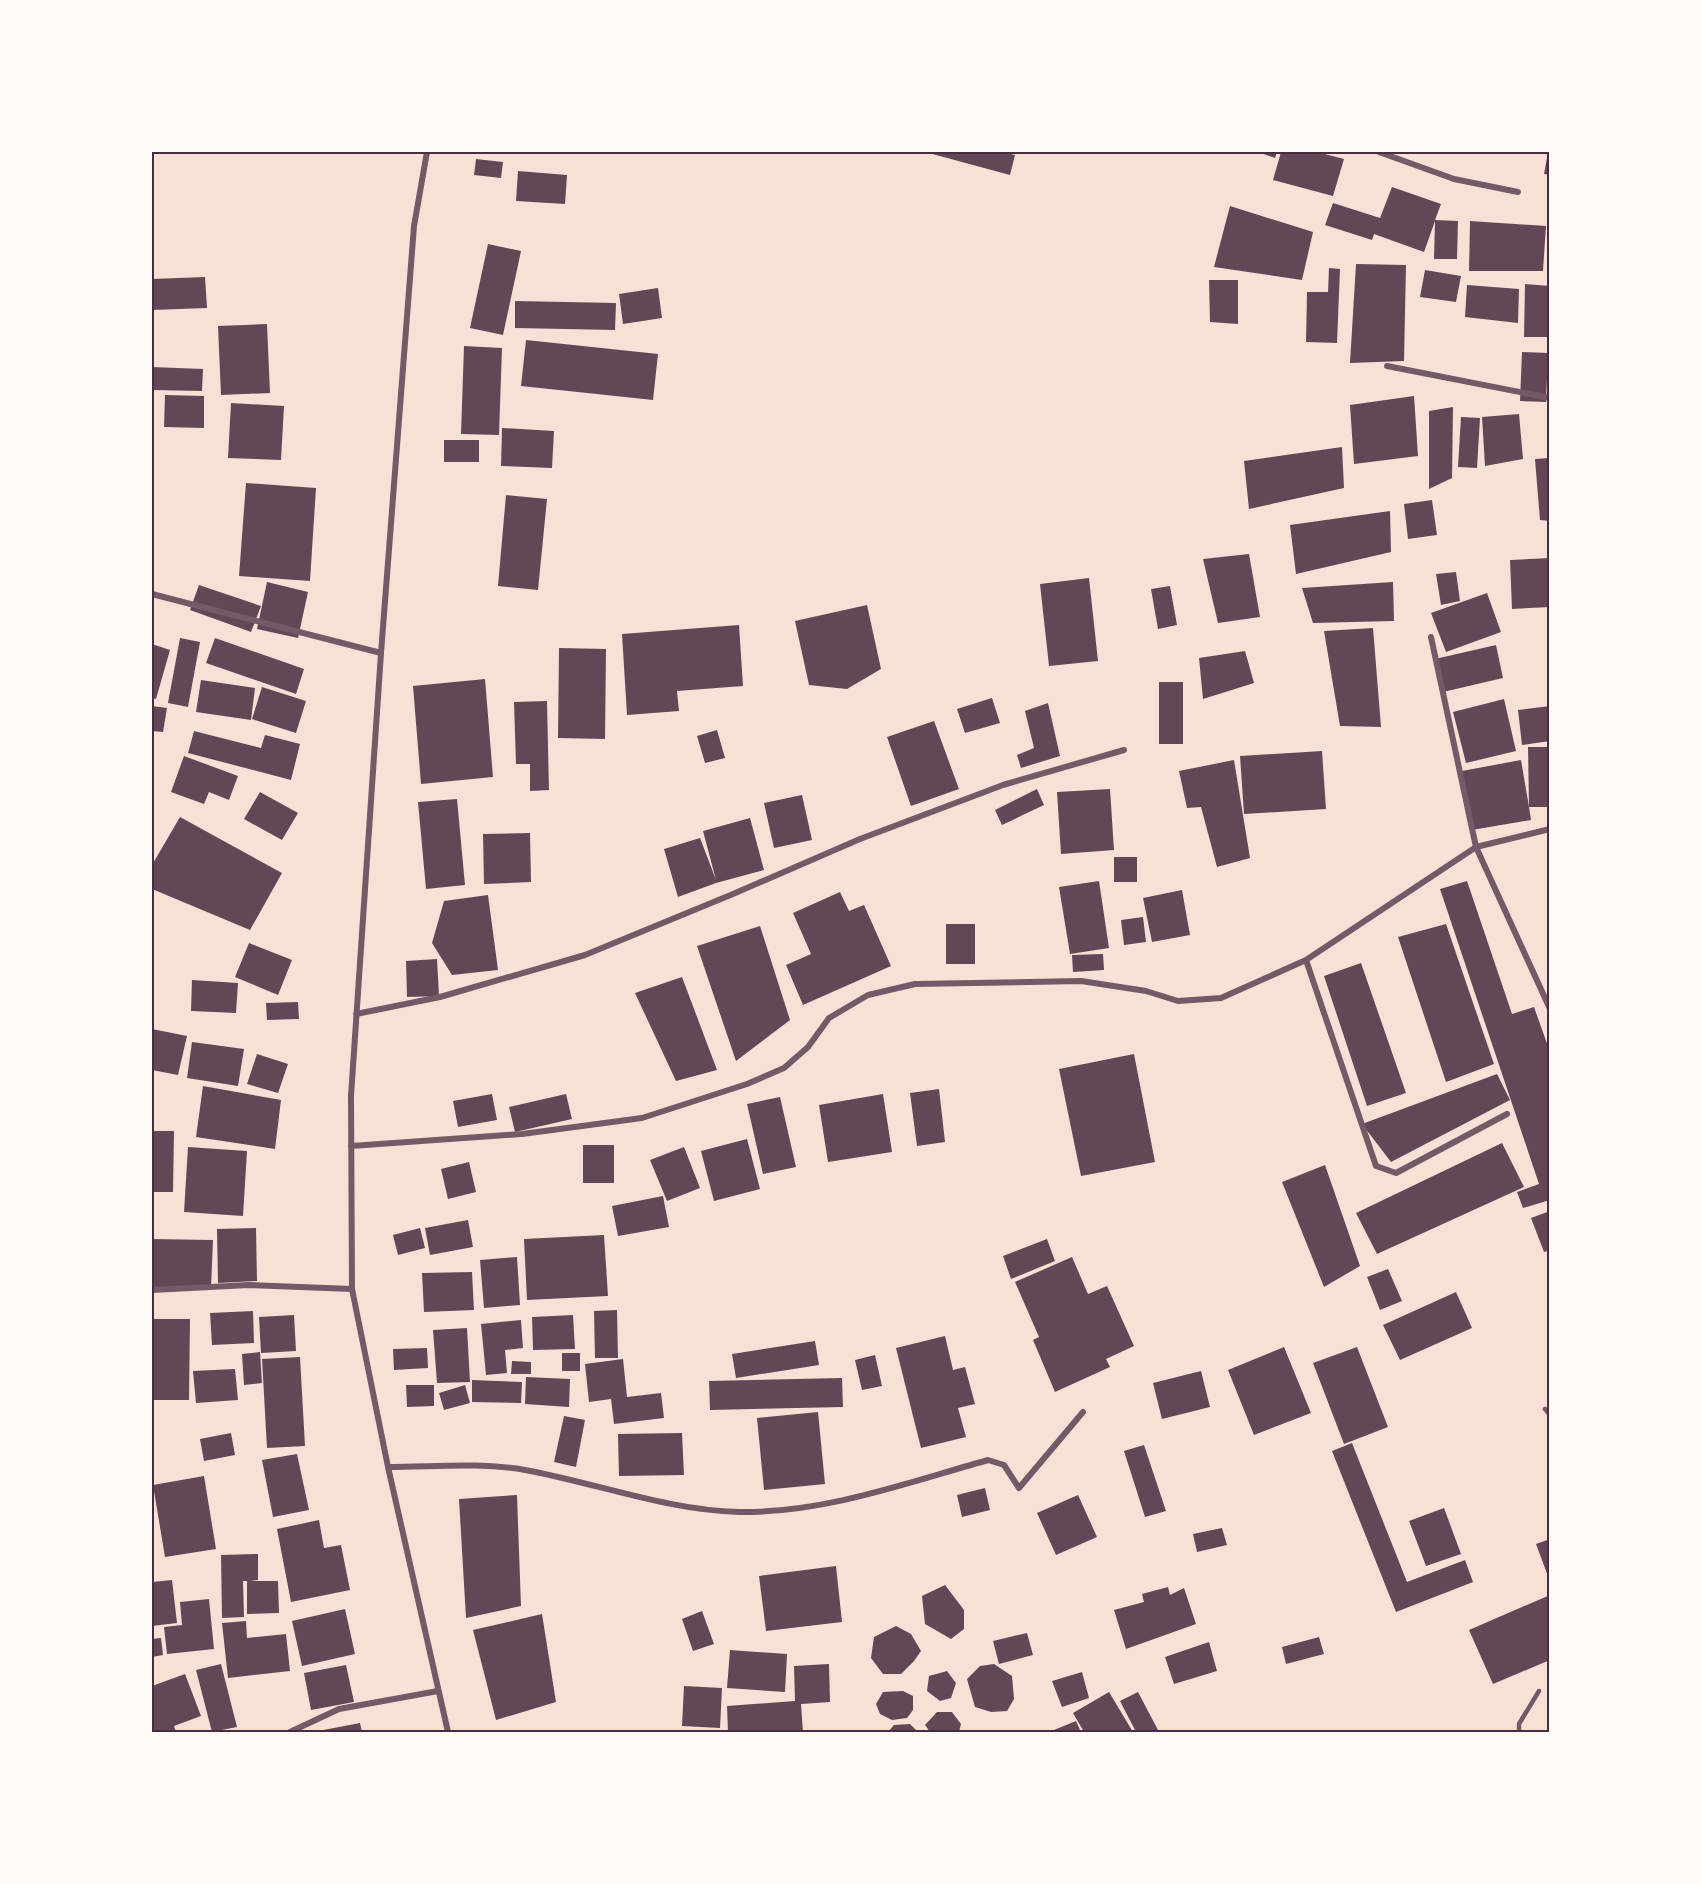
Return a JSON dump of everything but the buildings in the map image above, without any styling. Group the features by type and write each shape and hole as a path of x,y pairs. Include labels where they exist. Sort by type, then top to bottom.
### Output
{"street":[{"path":"427,152 414,226 356,1014 351,1096 352,1289 388,1467 448,1732"},
{"path":"1379,152 1454,179 1518,192"},
{"path":"1387,366 1550,398"},
{"path":"152,594 381,652"},
{"path":"1431,637 1476,847 1550,1009"},
{"path":"356,1014 440,997 585,955 860,839 1003,785 1124,750"},
{"path":"351,1146 522,1134 642,1118 747,1084 784,1068 808,1047 829,1018 868,995 915,984 1081,981 1146,991 1178,1001 1221,998 1306,960 1476,847 1550,828"},
{"path":"1306,960 1376,1166 1396,1173 1507,1114"},
{"path":"152,1290 249,1285 352,1289"},
{"path":"388,1467 494,1467 524,1470 686,1506 738,1512 785,1510 836,1503 988,1460 1004,1465 1019,1488 1083,1412"},
{"path":"290,1732 339,1709 438,1691"}],"lane":[{"path":"1545,1409 1550,1415"},
{"path":"1519,1732 1519,1724 1539,1691"}]}
